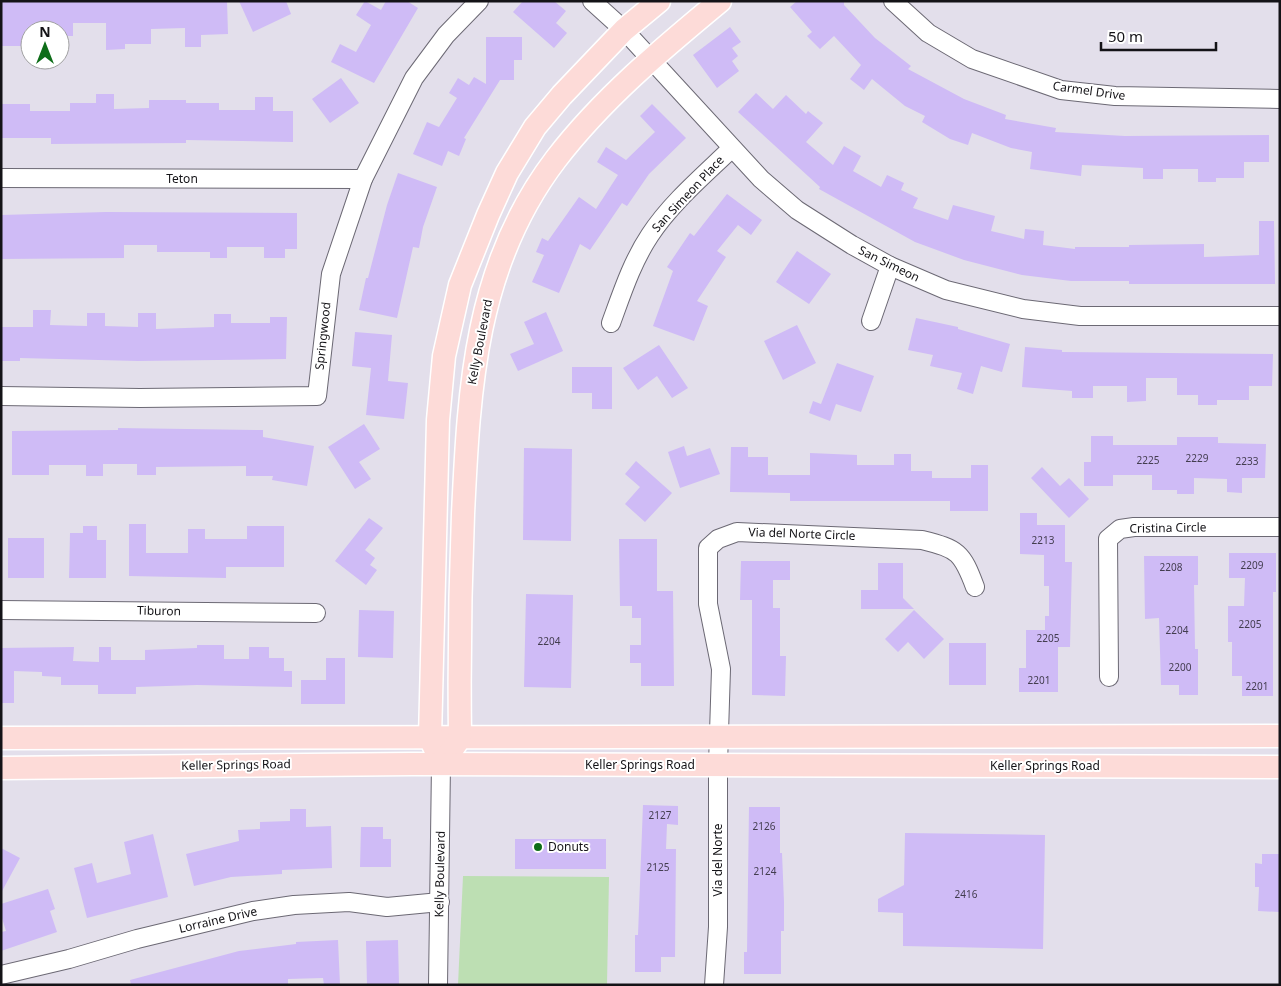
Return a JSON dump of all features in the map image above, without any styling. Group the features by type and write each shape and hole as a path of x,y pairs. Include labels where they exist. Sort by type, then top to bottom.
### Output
{"main road":[{"name":"Kelly Boulevard","path":"441,764 430,738 438,420 444,356 460,285 507,173 535,127 562,95 624,30 659,1"},
{"name":"Kelly Boulevard","path":"460,738 459,626 468,415 473,366 493,279 511,233 555,160 584,126 650,58 720,1"},
{"path":"436,502 464,503"},
{"path":"1065,766 1066,736"},
{"path":"1,738 1280,736"},
{"path":"441,764 460,738"},
{"name":"Keller Springs Road","path":"1,768 441,764 1280,767"}],"street":[{"name":"Springwood","path":"1,396 140,398 317,396 330,274 363,179 414,78 446,35 479,1"},
{"name":"San Simeon","path":"592,1 624,30 761,180 797,210 852,245 890,266 946,290 1024,309 1080,316 1280,316"},
{"name":"Carmel Drive","path":"893,1 928,33 972,59 1061,90 1115,96 1280,99"},
{"name":"San Simeon Place","path":"611,323 632,267 650,235 672,208 731,149"},
{"name":"Teton","path":"1,178 363,179"},
{"path":"871,321 890,266"},
{"name":"Cristina Circle","path":"1109,677 1108,538 1120,529 1134,527 1280,527"},
{"name":"Via del Norte Circle","path":"719,736 721,669 708,604 707,567 708,548 718,539 737,532 922,540 948,547 966,561 975,587"},
{"name":"Tiburon","path":"1,610 316,613"},
{"name":"Via del Norte","path":"714,985 718,927 719,736"},
{"name":"Kelly Boulevard","path":"438,985 441,764"},
{"name":"Lorraine Drive","path":"1,975 253,911 294,905 349,902 387,906 440,902"}],"green space":[{"path":"463,876 609,877 607,985 458,985"}],"building":[{"path":"1,1 227,1 228,34 201,35 201,47 185,47 185,28 151,29 151,44 125,44 125,49 106,50 106,23 73,23 73,36 70,36 70,20 20,20 20,46 1,46"},
{"path":"239,1 286,1 291,14 253,32"},
{"path":"365,1 381,10 386,1 407,1 418,8 374,83 331,62 340,44 356,52 371,25 356,15"},
{"path":"523,1 554,1 566,11 556,23 567,33 554,48 513,12"},
{"path":"797,1 844,1 844,5 875,38 911,66 908,69 964,99 1006,115 1005,119 1056,128 1055,132 1125,136 1269,135 1269,162 1244,162 1244,178 1216,178 1216,182 1198,182 1198,169 1163,169 1163,179 1143,179 1143,168 1082,165 1081,176 1030,169 1032,152 1011,148 972,133 968,145 950,139 922,122 925,116 905,106 872,79 864,90 850,79 861,65 834,36 820,49 807,36 812,32 790,7"},
{"path":"730,27 741,42 732,48 738,56 732,61 739,71 717,88 693,55"},
{"path":"486,37 522,37 522,60 514,60 514,80 500,80 464,138 466,139 459,156 448,151 442,166 413,154 427,122 439,127 457,98 449,93 458,78 469,85 474,77 486,84"},
{"path":"341,78 359,103 330,123 312,99"},
{"path":"756,93 773,109 786,95 806,114 808,111 823,123 806,142 833,165 844,146 861,156 853,171 881,187 887,175 904,183 901,190 918,198 913,208 948,220 953,205 995,216 991,231 1024,239 1025,229 1044,231 1043,245 1075,249 1075,247 1204,244 1204,257 1259,255 1259,221 1274,221 1275,284 1129,284 1129,281 1071,281 1022,275 964,260 915,242 819,189 820,187 738,112"},
{"path":"96,94 114,94 114,109 149,108 149,100 186,100 186,103 219,103 219,110 255,110 255,97 273,97 273,111 293,111 293,142 186,140 186,143 51,144 51,138 1,138 1,104 30,104 30,111 70,111 70,103 96,103"},
{"path":"652,104 686,138 649,174 627,206 622,203 590,250 580,244 559,293 532,282 544,255 536,252 542,238 548,241 579,197 596,209 618,175 597,162 606,147 626,160 655,132 640,116"},
{"path":"398,173 437,187 423,227 419,248 413,247 397,318 359,310 366,278 368,278 387,205"},
{"path":"727,194 762,220 751,235 738,225 717,251 726,257 697,301 708,306 694,341 653,326 673,271 667,267 690,233 694,236"},
{"path":"106,212 297,213 297,249 285,249 285,258 264,258 264,247 227,247 227,258 210,258 210,252 157,252 157,245 124,245 124,258 1,259 1,215"},
{"path":"797,251 831,274 809,304 776,282"},
{"path":"33,310 51,310 50,325 87,326 87,313 105,313 105,326 138,327 138,313 156,313 156,329 214,327 214,314 231,314 231,323 270,323 270,317 287,317 286,359 138,361 20,358 20,361 1,361 1,327 33,327"},
{"path":"546,312 563,351 518,371 510,354 534,344 524,322"},
{"path":"916,318 958,327 958,329 1010,344 1002,372 981,366 973,394 957,389 962,373 930,366 933,355 908,350"},
{"path":"797,325 816,363 783,380 764,341"},
{"path":"355,332 392,335 388,381 408,383 404,419 366,415 371,368 352,366"},
{"path":"659,345 688,388 672,398 657,376 638,390 623,368"},
{"path":"1025,347 1062,350 1062,352 1273,354 1272,386 1249,386 1249,400 1217,400 1217,405 1198,405 1198,395 1177,395 1177,378 1146,378 1146,401 1127,402 1127,386 1093,386 1093,398 1072,398 1072,391 1022,387"},
{"path":"837,363 874,376 861,412 836,404 830,421 809,413 813,401 821,404"},
{"path":"572,367 612,367 612,409 592,409 592,393 572,393"},
{"path":"364,424 380,449 359,462 371,479 355,489 328,447"},
{"path":"118,428 263,430 263,437 314,446 307,486 272,480 273,476 246,476 246,466 156,467 156,475 137,475 137,464 103,464 103,476 86,476 86,465 49,465 49,475 12,475 12,431 118,430"},
{"path":"1091,436 1113,436 1113,445 1177,445 1177,437 1218,437 1218,443 1266,444 1265,478 1242,478 1242,493 1227,492 1227,479 1194,478 1194,494 1177,494 1177,490 1152,490 1152,475 1113,475 1113,486 1084,486 1084,462 1091,462"},
{"path":"684,446 687,456 710,448 720,474 680,488 668,452"},
{"path":"731,447 748,447 748,457 768,457 768,475 810,475 810,453 857,455 857,465 894,465 894,454 911,454 911,471 932,471 932,478 971,478 971,465 988,465 988,511 950,511 950,501 790,501 790,493 730,492"},
{"path":"524,448 572,449 571,541 523,540"},
{"path":"636,461 672,493 645,522 625,504 640,487 625,474"},
{"path":"1042,467 1060,486 1069,478 1089,499 1069,518 1031,478"},
{"path":"1020,513 1037,513 1037,525 1065,525 1065,562 1072,562 1070,647 1058,647 1058,692 1019,692 1019,668 1026,668 1026,630 1045,630 1045,616 1049,616 1049,586 1044,586 1044,555 1020,554"},
{"path":"369,518 383,528 365,550 375,558 370,565 377,570 366,585 335,561"},
{"path":"129,524 146,524 146,553 188,553 188,529 205,529 205,539 247,539 247,526 284,526 284,567 226,567 226,578 129,576"},
{"path":"83,526 97,526 97,540 106,540 106,578 69,578 70,533 83,533"},
{"path":"8,538 44,538 44,578 8,578"},
{"path":"619,539 657,539 657,591 673,591 674,686 641,686 641,663 630,663 630,645 641,645 641,618 632,618 632,606 620,606"},
{"path":"1229,553 1276,553 1276,592 1273,592 1273,696 1242,696 1242,676 1232,676 1232,642 1228,642 1228,606 1244,606 1245,578 1229,578"},
{"path":"1144,556 1198,556 1198,585 1194,585 1195,649 1198,649 1198,695 1179,695 1179,685 1161,685 1159,618 1145,619"},
{"path":"741,561 790,561 790,580 773,580 773,608 780,608 780,656 786,656 785,696 752,695 752,600 740,600"},
{"path":"878,563 903,563 903,598 914,609 861,609 861,590 878,590"},
{"path":"526,594 573,595 571,688 524,687"},
{"path":"359,610 394,611 393,658 358,657"},
{"path":"914,610 944,639 924,659 908,642 898,652 885,639"},
{"path":"949,643 986,643 986,685 949,685"},
{"path":"197,645 224,645 224,659 249,659 249,647 269,647 269,658 284,658 284,671 292,671 292,687 197,685 136,687 136,694 98,694 98,685 61,685 61,677 42,676 42,672 14,671 14,703 1,703 1,648 74,647 73,661 99,662 99,647 111,647 111,660 145,660 145,650 197,648"},
{"path":"326,658 345,658 345,704 301,704 301,680 326,680"},
{"path":"643,805 678,806 678,825 667,824 666,849 676,849 675,957 661,957 661,972 635,972 635,935 638,935"},
{"path":"749,807 780,807 780,853 782,853 784,902 784,931 781,931 781,974 744,974 744,952 747,952"},
{"path":"290,809 306,809 306,827 331,826 332,868 282,870 282,874 231,877 194,886 186,854 239,841 238,830 260,829 260,822 290,821"},
{"path":"361,827 383,827 383,839 391,839 391,867 360,867"},
{"path":"905,833 1045,835 1043,949 903,946 903,913 878,912 878,899 904,885"},
{"path":"153,834 168,897 87,918 74,868 92,863 97,883 131,874 124,842"},
{"path":"515,839 606,839 606,869 515,869"},
{"path":"1,848 20,858 1,893"},
{"path":"1262,854 1280,854 1280,912 1258,911 1259,887 1255,887 1255,863 1262,864"},
{"path":"48,889 55,909 50,911 57,932 1,951 1,932 6,931 1,915 1,904"},
{"path":"338,940 340,985 324,985 323,978 288,979 288,985 131,985 130,980 239,951 296,944 296,942"},
{"path":"398,940 399,985 367,985 366,941"}],"place":[{"name":"Donuts","path":"538,847"}]}
